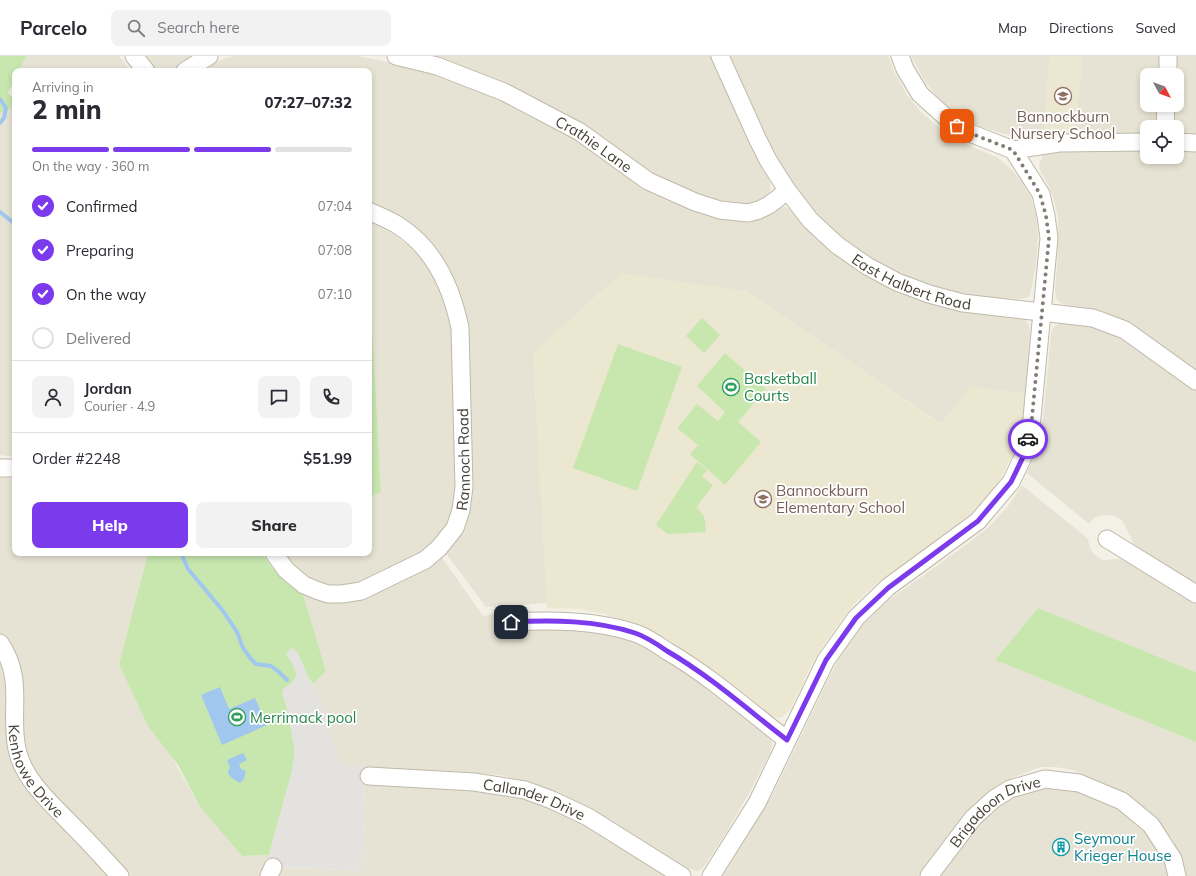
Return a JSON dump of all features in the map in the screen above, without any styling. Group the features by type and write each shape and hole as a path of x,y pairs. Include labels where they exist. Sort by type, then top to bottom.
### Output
{"street":[{"path":"134,56 144,68"},
{"path":"190,68 209,56"},
{"name":"Crathie Lane","path":"396,56 437,66 504,92 580,132 648,181 695,202 720,210 748,213 759,210 768,205 786,190"},
{"name":"East Halbert Road","path":"720,56 762,149 786,190 810,220 837,245 867,266 897,282 929,294 963,303 1093,318 1125,330 1196,381"},
{"path":"900,56 905,69 920,94 950,121 965,131 1013,150 1059,143 1140,142"},
{"path":"1168,56 1168,68"},
{"path":"1184,142 1196,142"},
{"path":"711,876 757,802 826,660 856,618 888,588 978,521 1011,482 1024,455 1031,428 1049,238 1046,216 1040,194 1013,150"},
{"name":"Rannoch Road","path":"276,556 286,570 304,585 316,590 328,594 342,594 361,591 425,560 439,548 455,528 461,510 464,487 460,328 456,310 450,290 440,268 427,252 413,236 399,225 372,213"},
{"path":"0,468 12,468"},
{"path":"1107,539 1196,594"},
{"path":"511,622 538,620 590,623 619,628 646,638 683,660 787,740"},
{"name":"Kenhowe Drive","path":"0,643 7,655 13,674 15,690 16,745 26,772 38,789 120,876"},
{"name":"Callander Drive","path":"369,776 474,782 525,790 552,800 588,817 682,876"},
{"name":"Brigadoon Drive","path":"929,876 973,818 994,799 1010,789 1045,779 1079,783 1122,801 1151,825 1173,859 1177,876"}],"shaded area":[{"path":"26,56 119,56 129,68 20,68"},
{"path":"140,56 194,56 176,68 150,68"},
{"path":"233,56 358,56 408,66 439,75 492,95 564,131 649,190 667,200 691,209 788,208 828,246 890,286 920,300 948,308 974,313 1025,319 1029,325 1030,332 1025,394 971,387 941,424 746,291 533,353 547,603 486,607 445,552 461,531 469,513 473,491 466,345 460,295 450,273 372,207 372,68 205,68"},
{"path":"429,56 711,56 758,160 770,182 769,193 758,202 748,206 736,205 685,191 662,180 641,167 572,119 509,85 472,70"},
{"path":"728,56 888,56 907,95 921,112 942,130 966,144 998,158 1011,169 1022,182 1031,198 1036,214 1038,238 1036,265 1030,295 1026,298 1020,299 963,295 928,286 905,277 879,264 851,245 827,226 786,176 770,148"},
{"path":"911,56 1050,56 1043,137 1004,134 981,127 955,113 939,99 925,82"},
{"name":"Bannockburn Nursery School","path":"1050,56 1082,56 1075,136 1043,137"},
{"path":"1082,56 1160,56 1159,68 1140,68 1140,112 1157,112 1156,120 1140,120 1140,134 1075,136"},
{"path":"1176,56 1196,56 1196,136 1184,134 1184,120 1172,120 1173,112 1184,112 1184,68 1175,68"},
{"path":"12,108 12,456 0,455 0,113"},
{"path":"1057,150 1140,150 1140,164 1184,164 1184,150 1196,151 1196,370 1140,331 1100,312 1088,308 1066,305 1057,300 1055,292 1058,251 1058,217 1054,200 1039,165 1043,155"},
{"path":"372,223 393,234 410,247 426,263 438,282 445,304 451,326 458,489 452,515 445,530 426,550 411,559 361,581 342,586 319,584 300,575 284,556 372,556 372,496 381,492 372,321"},
{"name":"Bannockburn Elementary School","path":"621,273 746,291 940,424 971,387 1025,394 1024,414 1020,435 1012,456 992,491 977,508 959,523 876,584 857,601 824,644 810,668 790,710 782,717 776,718 770,715 745,694 666,638 634,624 608,615 581,609 547,608 533,353"},
{"path":"1062,322 1083,323 1111,331 1136,346 1196,389 1196,585 1139,549 1134,544 1122,520 1111,515 1099,516 1094,518 1089,524 1027,473 1033,460 1043,420 1051,334 1055,326"},
{"path":"0,478 12,478 12,556 147,556 119,664 200,807 242,856 269,855 264,876 0,876"},
{"path":"1022,485 1087,538 1092,552 1096,556 1103,560 1120,559 1125,561 1196,601 1196,672 1038,608 995,660 1196,742 1196,876 1186,876 1185,868 1173,840 1158,821 1145,808 1108,785 1072,770 1055,767 1040,767 1006,780 986,794 974,806 920,876 723,876 774,792 843,650 858,630 886,602 990,526 1009,505"},
{"path":"441,556 483,616 505,612 507,632 572,628 612,634 643,646 691,674 769,736 772,742 770,753 723,838 703,868 697,871 686,868 591,809 556,792 524,781 500,775 369,768 340,763 313,684 326,671 303,594 317,599"},
{"path":"292,647 298,653 309,679 318,694 340,763 369,768 365,784 362,871 266,866 294,760 294,745 286,704 282,693 284,688 293,682 297,674 286,654"},
{"path":"365,783 428,786 509,794 540,803 570,816 670,876 276,876 278,867 362,871"},
{"path":"1056,786 1078,791 1119,808 1143,825 1162,852 1170,876 939,876 993,808 1002,801 1038,788"}],"green space":[{"path":"0,56 26,56 20,68 12,68 12,85 8,93 12,97 12,108 0,113"},
{"path":"702,318 720,335 704,353 686,336"},
{"path":"372,321 381,492 372,496"},
{"path":"618,344 682,367 637,491 573,468"},
{"path":"725,353 766,389 738,422 761,442 725,485 690,454 698,445 677,428 697,404 718,421 725,412 697,386"},
{"path":"697,462 707,470 702,477 713,485 696,508 703,516 706,532 668,534 656,525"},
{"path":"147,556 264,556 280,576 303,594 326,671 313,684 307,675 299,656 292,647 293,665 297,674 293,682 282,693 286,704 294,745 294,760 269,855 242,856 200,807 178,765 148,726 119,664"},
{"path":"1038,608 1196,672 1196,742 995,660"}],"water":[{"name":"Merrimack pool","path":"220,687 229,709 255,698 267,725 222,745 201,695"},
{"path":"243,753 247,760 239,764 241,769 246,771 244,779 240,783 229,775 228,770 230,768 227,760"}],"waterway":[{"path":"0,99 6,108 4,118 0,123"},
{"path":"0,212 12,222"},
{"path":"182,556 188,569 223,611 237,632 243,648 251,659 256,664 271,666 287,680"}],"way so far":[{"path":"957,126 965,131 1013,150 1040,194 1046,216 1049,238 1031,428 1028,439"}],"place":[{"name":"Bannockburn Nursery School","path":"1063,96"},
{"name":"Basketball Courts","path":"731,387"},
{"name":"Bannockburn Elementary School","path":"763,499"},
{"name":"Merrimack pool","path":"237,717"},
{"name":"Seymour Krieger House","path":"1061,847"}],"route":[{"path":"511,622 538,620 590,623 619,628 646,638 683,660 787,740 826,660 856,618 888,588 978,521 1011,482 1024,455 1028,439"}]}
